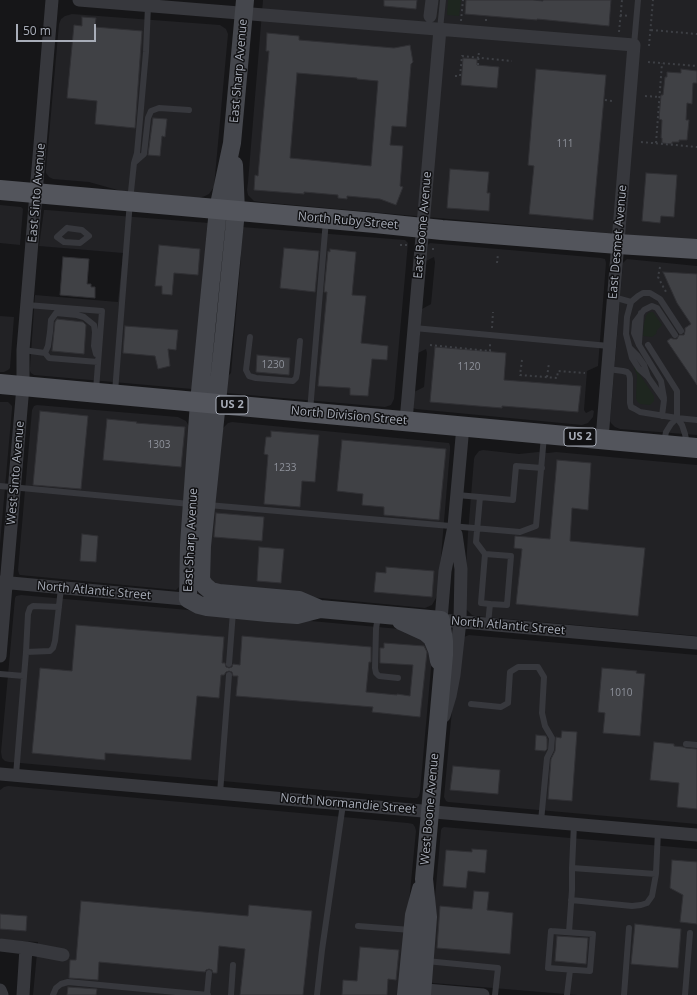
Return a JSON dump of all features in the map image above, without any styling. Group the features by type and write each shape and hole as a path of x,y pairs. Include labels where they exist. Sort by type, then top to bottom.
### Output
{"main road":[{"name":"North Ruby Street","path":"0,190 422,228 697,250"},
{"name":"North Division Street","path":"0,384 692,448"}],"street":[{"name":"East Sinto Avenue","path":"24,386 23,350 52,0"},
{"path":"79,0 148,6 245,7 440,28 634,45"},
{"path":"430,16 432,0"},
{"name":"East Sharp Avenue","path":"188,599 189,545 199,504 227,210 234,162 232,143 245,7"},
{"name":"East Boone Avenue","path":"406,421 440,28"},
{"name":"East Desmet Avenue","path":"602,439 634,45"},
{"name":"West Sinto Avenue","path":"0,656 3,582 15,487 24,386"},
{"name":"West Boone Avenue","path":"414,992 412,930 414,915 424,879 442,675 444,640 441,620 445,571 454,526 463,426"},
{"name":"East Sharp Avenue","path":"188,599 202,546 199,504"},
{"name":"West Boone Avenue","path":"436,740 450,696 460,621 461,569 454,526"},
{"path":"202,546 201,580 211,591 238,602"},
{"name":"North Atlantic Street","path":"3,582 188,599 199,605 207,607 238,602 297,615 320,609 697,643"},
{"path":"382,614 425,632 432,638 437,650 442,675"},
{"name":"North Normandie Street","path":"0,774 697,835"},
{"name":"West Boone Avenue","path":"414,992 424,961 428,917 424,879"},
{"path":"0,945 63,955"},
{"path":"23,995 26,948"},
{"path":"0,990 2,995"},
{"path":"414,992 483,995"}],"lane":[{"path":"440,28 443,0"},
{"path":"634,45 639,1"},
{"path":"115,394 130,201 134,164 137,153 145,59 148,6"},
{"path":"134,164 144,154 148,118 151,111 158,108 189,110"},
{"path":"310,412 326,219"},
{"path":"664,400 648,377 639,370 632,358 626,334 627,316 631,302 643,293 650,293 660,299 681,331"},
{"path":"614,297 631,302"},
{"path":"27,305 102,311 96,392"},
{"path":"662,416 664,400 661,381 639,345 634,333 635,322 644,310 652,306 657,308 674,335"},
{"path":"45,353 48,346 51,320 53,316 56,313 77,315 84,317 94,325 94,346 98,362"},
{"path":"414,328 609,346"},
{"path":"250,337 246,370 249,376 285,381 293,381 296,378 300,342"},
{"path":"648,345 677,391 677,418 682,425 692,448"},
{"path":"23,350 45,353 49,358 98,362"},
{"path":"608,369 623,371 629,374 631,407 640,412 697,420"},
{"path":"662,445 671,424 677,418"},
{"path":"0,486 520,532 536,526 545,434"},
{"path":"457,494 513,500 516,466 542,468"},
{"path":"480,497 476,542 485,554 481,603 507,605 511,556 485,554"},
{"path":"26,652 50,651 53,648 56,641 61,588"},
{"path":"229,664 238,602"},
{"path":"488,624 490,604"},
{"path":"16,775 28,614 30,608 33,606 59,607"},
{"path":"382,614 376,636 376,673 379,676 398,678"},
{"path":"471,704 501,707 508,703 510,672 518,667 538,667 544,677 542,713 545,726 552,738 551,750 547,758 542,821"},
{"path":"0,674 24,676"},
{"path":"220,793 229,675"},
{"path":"686,744 697,745"},
{"path":"317,995 343,804"},
{"path":"569,932 574,824"},
{"path":"571,900 632,906 648,903 652,896 656,874 658,831"},
{"path":"572,868 656,874"},
{"path":"358,926 412,930"},
{"path":"624,995 629,928"},
{"path":"551,931 593,934 590,971 570,970 548,968 551,931"},
{"path":"685,995 690,933"},
{"path":"424,961 498,968 495,995"},
{"path":"231,995 233,965"},
{"path":"567,995 570,970"},
{"path":"53,995 56,988 61,984 68,982 208,995 209,973"}],"path":[{"path":"461,19 463,0"},
{"path":"619,33 622,0"},
{"path":"649,46 653,0"},
{"path":"486,16 486,21"},
{"path":"651,30 697,34"},
{"path":"478,65 479,50"},
{"path":"455,76 460,76 462,56 512,61"},
{"path":"648,62 697,66"},
{"path":"656,143 662,63"},
{"path":"645,96 660,97"},
{"path":"604,100 612,101"},
{"path":"641,142 697,147"},
{"path":"400,245 407,245"},
{"path":"497,263 498,254"},
{"path":"430,345 490,351"},
{"path":"522,360 520,375 557,378 558,371 585,373"},
{"path":"547,377 549,362"}],"shaded area":[{"path":"263,0 697,0 697,241 254,201 248,195 247,190"},
{"path":"448,0 461,0 459,16 447,15"},
{"path":"72,14 220,25 226,29 228,34 214,187 209,194 199,198 121,191 89,182 53,179 49,177 46,173 46,169 59,24 61,19"},
{"path":"0,205 21,207 23,209 20,245 0,243"},
{"path":"44,210 209,223 192,389 34,375 31,373 30,367 35,295 118,302 123,253 39,246"},
{"path":"242,227 405,240 408,243 394,399 391,405 385,407 226,393 225,379 231,373 241,257 238,249"},
{"path":"430,243 605,259 606,263 598,366 587,371 584,410 586,413 592,410 594,411 593,417 588,423 582,425 413,408 414,392 424,387 427,353 426,349 418,353 422,309 431,304 435,262 434,257 426,261 428,245"},
{"path":"627,259 697,266 697,435 620,429 615,427 610,421 623,263"},
{"path":"653,312 662,325 652,337 643,336 646,316"},
{"path":"0,316 14,317 10,368 4,372 0,372"},
{"path":"635,367 654,396 654,401 650,405 640,404 637,401 637,375 634,368"},
{"path":"0,402 8,402 12,406 12,409 0,544"},
{"path":"37,405 178,417 186,421 190,428 179,587 176,590 19,574 18,570 32,410 34,406"},
{"path":"232,422 449,443 450,451 438,592 432,605 425,608 216,588 204,575 222,429 228,423"},
{"path":"483,450 519,454 556,452 697,465 697,636 472,615 465,608 464,602 468,533 474,459 479,451"},
{"path":"21,595 411,630 420,634 432,657 419,796 417,798 413,798 5,761 2,758 1,752 15,598 16,596"},
{"path":"469,635 697,655 697,824 446,801 444,797 453,699 464,637"},
{"path":"8,786 413,824 416,831 400,995 33,995 38,942 3,940 0,938 0,790"},
{"path":"444,827 697,849 697,995 577,995 430,982 428,975 441,830"}],"building":[{"path":"384,0 417,0 416,9 384,6"},
{"path":"466,0 611,0 609,26 465,14"},
{"path":"82,17 96,18 95,27 142,31 135,128 95,124 97,101 67,98 74,25 82,26"},
{"path":"267,33 299,36 299,40 394,48 410,45 413,62 411,64 406,127 392,126 390,145 403,146 400,186 403,187 396,205 380,199 347,196 347,199 338,198 338,195 254,190 255,175 258,176 269,51 266,51","holes":["297,73 378,81 371,166 290,158"]},
{"path":"463,58 477,59 477,65 499,67 497,88 461,85"},
{"path":"536,69 606,75 593,220 529,214 534,166 528,165"},
{"path":"681,69 697,71 697,83 693,83 692,104 687,103 686,120 689,120 687,140 679,140 679,142 672,142 672,144 662,143 662,120 659,119 661,95 663,95 665,77 667,77 667,72 681,73"},
{"path":"153,118 167,119 165,137 162,136 160,156 148,155"},
{"path":"450,169 489,172 487,193 490,193 489,211 447,208"},
{"path":"646,173 677,175 674,217 661,216 660,223 642,221"},
{"path":"159,245 200,249 198,275 174,273 172,295 162,294 162,286 155,286"},
{"path":"284,248 319,251 315,292 280,288"},
{"path":"330,249 356,252 352,295 366,296 361,343 388,346 387,360 372,359 368,396 350,395 350,388 318,386 327,292 324,292 328,251 330,252"},
{"path":"63,257 89,259 87,284 91,284 91,287 95,287 95,298 60,295"},
{"path":"663,272 697,274 697,385 667,341 671,338 677,339 679,335 684,335 685,328 691,324 677,303"},
{"path":"57,319 83,322 86,325 84,354 52,351 55,322"},
{"path":"125,326 178,330 176,350 168,349 170,366 158,369 155,356 123,353"},
{"path":"435,347 506,353 504,380 581,386 578,412 430,402"},
{"path":"257,355 290,358 289,375 256,372"},
{"path":"40,411 88,416 81,489 33,485"},
{"path":"107,419 185,427 181,467 103,460"},
{"path":"271,431 319,435 315,482 302,481 300,507 264,504 268,455 264,454 266,437 271,437"},
{"path":"342,440 446,449 439,520 384,515 384,507 362,505 363,494 337,491"},
{"path":"557,460 591,463 588,510 572,508 570,541 645,548 638,616 516,604 522,549 514,548 515,536 550,539"},
{"path":"216,513 264,517 262,541 214,537"},
{"path":"82,534 98,536 96,562 80,561"},
{"path":"259,547 284,549 281,583 257,581"},
{"path":"386,567 434,571 432,597 374,592 376,572 386,573"},
{"path":"76,625 224,637 222,663 225,663 226,667 229,668 232,667 233,664 240,665 242,636 371,647 371,662 369,662 366,692 410,696 413,665 380,663 380,648 384,648 384,643 424,646 427,652 420,717 372,712 373,707 236,696 238,676 233,676 232,672 229,671 224,675 221,675 219,698 197,696 191,760 105,753 105,760 32,753 40,668 72,671"},
{"path":"602,668 637,671 636,673 645,674 640,736 603,733 605,713 598,712"},
{"path":"562,731 577,732 572,801 548,799 551,759 555,751 556,737 561,738"},
{"path":"536,735 546,736 547,749 545,751 535,750"},
{"path":"654,742 674,744 674,746 697,749 697,809 677,807 679,783 650,780"},
{"path":"453,766 500,770 498,794 450,790"},
{"path":"472,849 487,850 485,873 468,871 466,888 443,886 446,850 472,852"},
{"path":"672,860 697,862 697,924 680,922 683,895 670,888"},
{"path":"474,891 489,892 487,910 513,913 510,954 437,948 440,906 472,909"},
{"path":"81,901 248,916 249,905 312,911 303,995 240,995 245,949 219,946 217,973 213,973 212,970 209,969 205,972 99,962 98,980 69,978 70,960 76,960"},
{"path":"0,914 27,916 26,931 0,929"},
{"path":"635,924 681,929 678,968 631,964"},
{"path":"557,936 588,938 586,964 555,961"},
{"path":"360,947 399,950 396,980 388,979 387,995 342,995 343,980 357,981"},
{"path":"68,987 97,989 96,995 67,995"}]}
